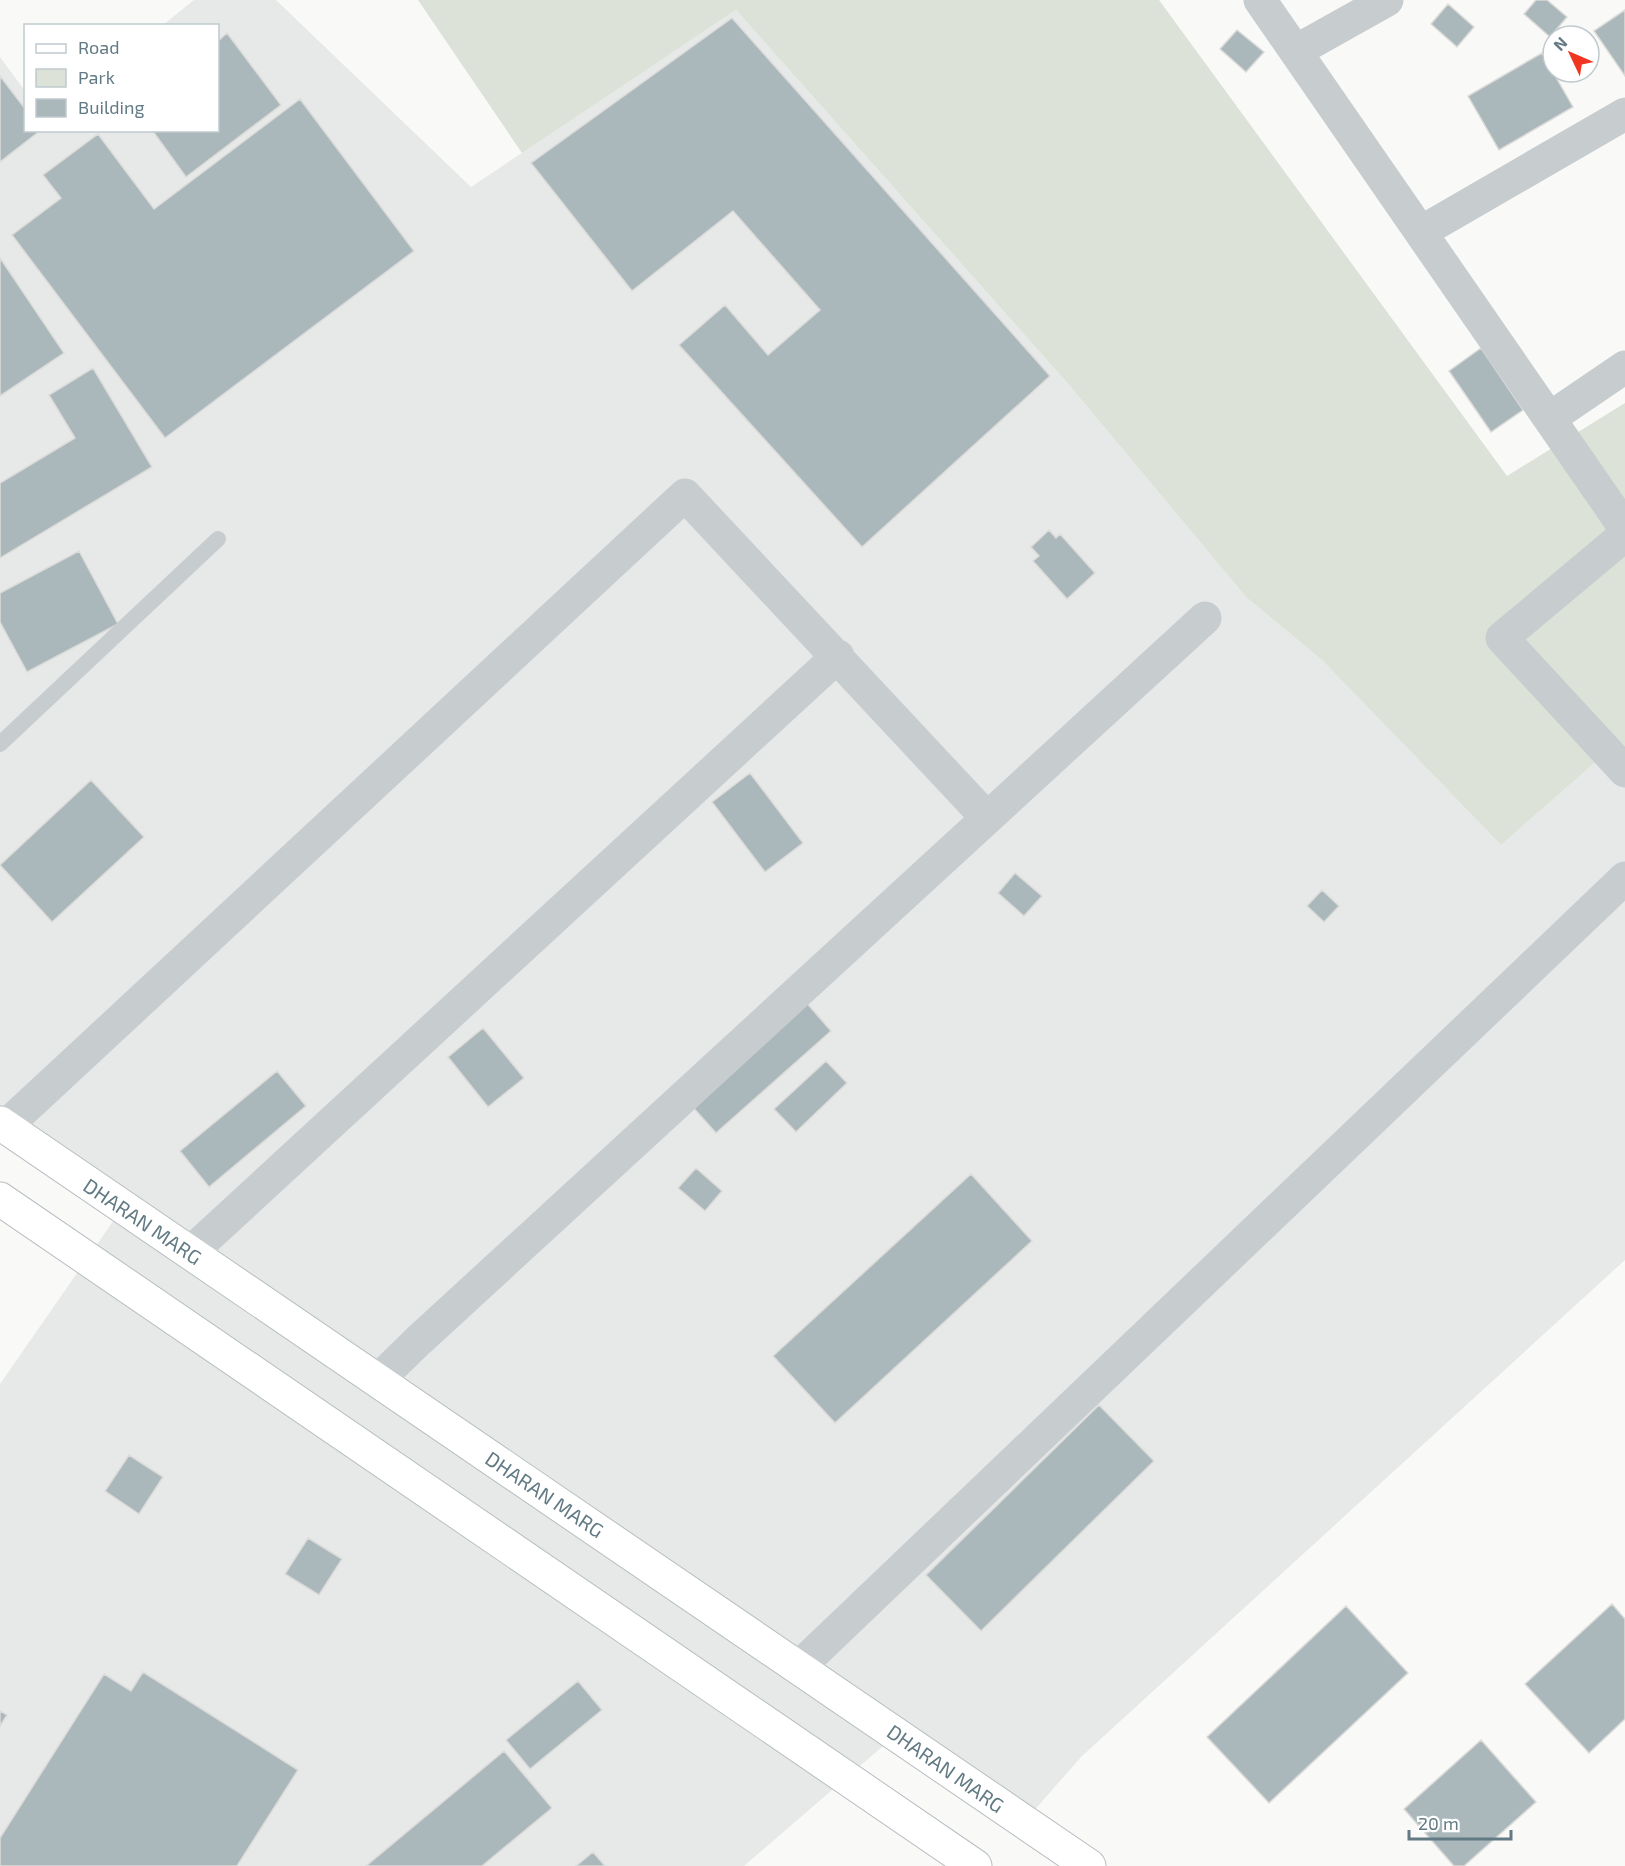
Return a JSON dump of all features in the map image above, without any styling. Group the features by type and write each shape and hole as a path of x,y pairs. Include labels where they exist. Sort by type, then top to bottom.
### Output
{"main road":[{"name":"DHARAN MARG","path":"2,1125 1089,1866"},
{"path":"0,1199 975,1866"}],"street":[{"path":"1260,0 1625,528"},
{"path":"1296,51 1387,0"},
{"path":"1420,232 1625,114"},
{"path":"1550,418 1625,366"},
{"path":"2,1125 685,495 838,656 987,818"},
{"path":"1625,535 1502,638 1625,771"},
{"path":"378,1380 1205,618"},
{"path":"190,1253 838,656"},
{"path":"799,1667 1625,878"}],"lane":[{"path":"0,744 218,539"}],"shaded area":[{"path":"194,0 276,0 471,187 736,10 1070,386 1247,598 1322,660 1501,845 1607,752 1625,771 1625,1260 1082,1756 1023,1823 897,1734 744,1866 0,1866 0,1384 123,1207 0,1123 0,57 24,90 24,132 219,132 219,24 164,24"}],"green space":[{"path":"418,0 1159,0 1507,476 1625,403 1625,771 1607,752 1501,845 1322,660 1247,598 1070,386 736,10 522,153"}],"building":[{"path":"1536,0 1547,0 1567,17 1561,24 1541,24 1541,29 1524,14"},
{"path":"1448,4 1474,27 1457,47 1431,24"},
{"path":"1625,10 1625,76 1601,41 1601,26"},
{"path":"732,18 1050,376 862,547 679,345 725,305 768,355 820,310 733,211 632,291 531,163"},
{"path":"1237,30 1264,52 1246,72 1220,49"},
{"path":"227,33 281,105 186,177 153,132 219,132 219,40"},
{"path":"1541,54 1541,84 1560,84 1573,107 1499,150 1468,96"},
{"path":"0,76 24,107 24,132 38,132 0,162"},
{"path":"300,99 414,251 165,438 12,235 61,198 43,175 98,134 154,209"},
{"path":"0,258 64,353 0,396"},
{"path":"1481,348 1523,410 1491,432 1449,371"},
{"path":"93,368 152,467 0,558 0,483 75,438 49,395"},
{"path":"1049,530 1056,538 1060,534 1095,573 1067,599 1033,561 1039,556 1031,547"},
{"path":"79,551 118,624 27,672 0,622 0,593"},
{"path":"750,773 803,843 765,872 712,802"},
{"path":"91,780 144,837 52,922 0,865"},
{"path":"1015,873 1042,896 1024,916 998,893"},
{"path":"1322,890 1339,906 1324,922 1307,906"},
{"path":"805,1001 831,1031 716,1133 690,1104"},
{"path":"483,1028 524,1078 488,1107 448,1057"},
{"path":"826,1061 847,1083 796,1132 774,1109"},
{"path":"277,1071 306,1106 209,1187 180,1151"},
{"path":"696,1168 722,1191 705,1211 678,1188"},
{"path":"971,1174 1032,1241 835,1423 773,1356"},
{"path":"1099,1405 1154,1461 981,1631 926,1575"},
{"path":"129,1455 163,1477 139,1514 105,1491"},
{"path":"308,1538 342,1559 319,1595 285,1574"},
{"path":"1612,1604 1625,1619 1625,1719 1589,1753 1525,1684"},
{"path":"1346,1606 1408,1673 1269,1803 1207,1737"},
{"path":"143,1672 298,1770 237,1866 0,1866 0,1838 104,1674 131,1691"},
{"path":"578,1681 602,1710 530,1769 506,1740"},
{"path":"0,1711 7,1715 0,1726"},
{"path":"1481,1740 1536,1802 1464,1866 1454,1866 1404,1809"},
{"path":"504,1751 552,1808 482,1866 366,1866"},
{"path":"593,1852 605,1866 576,1866"}]}
